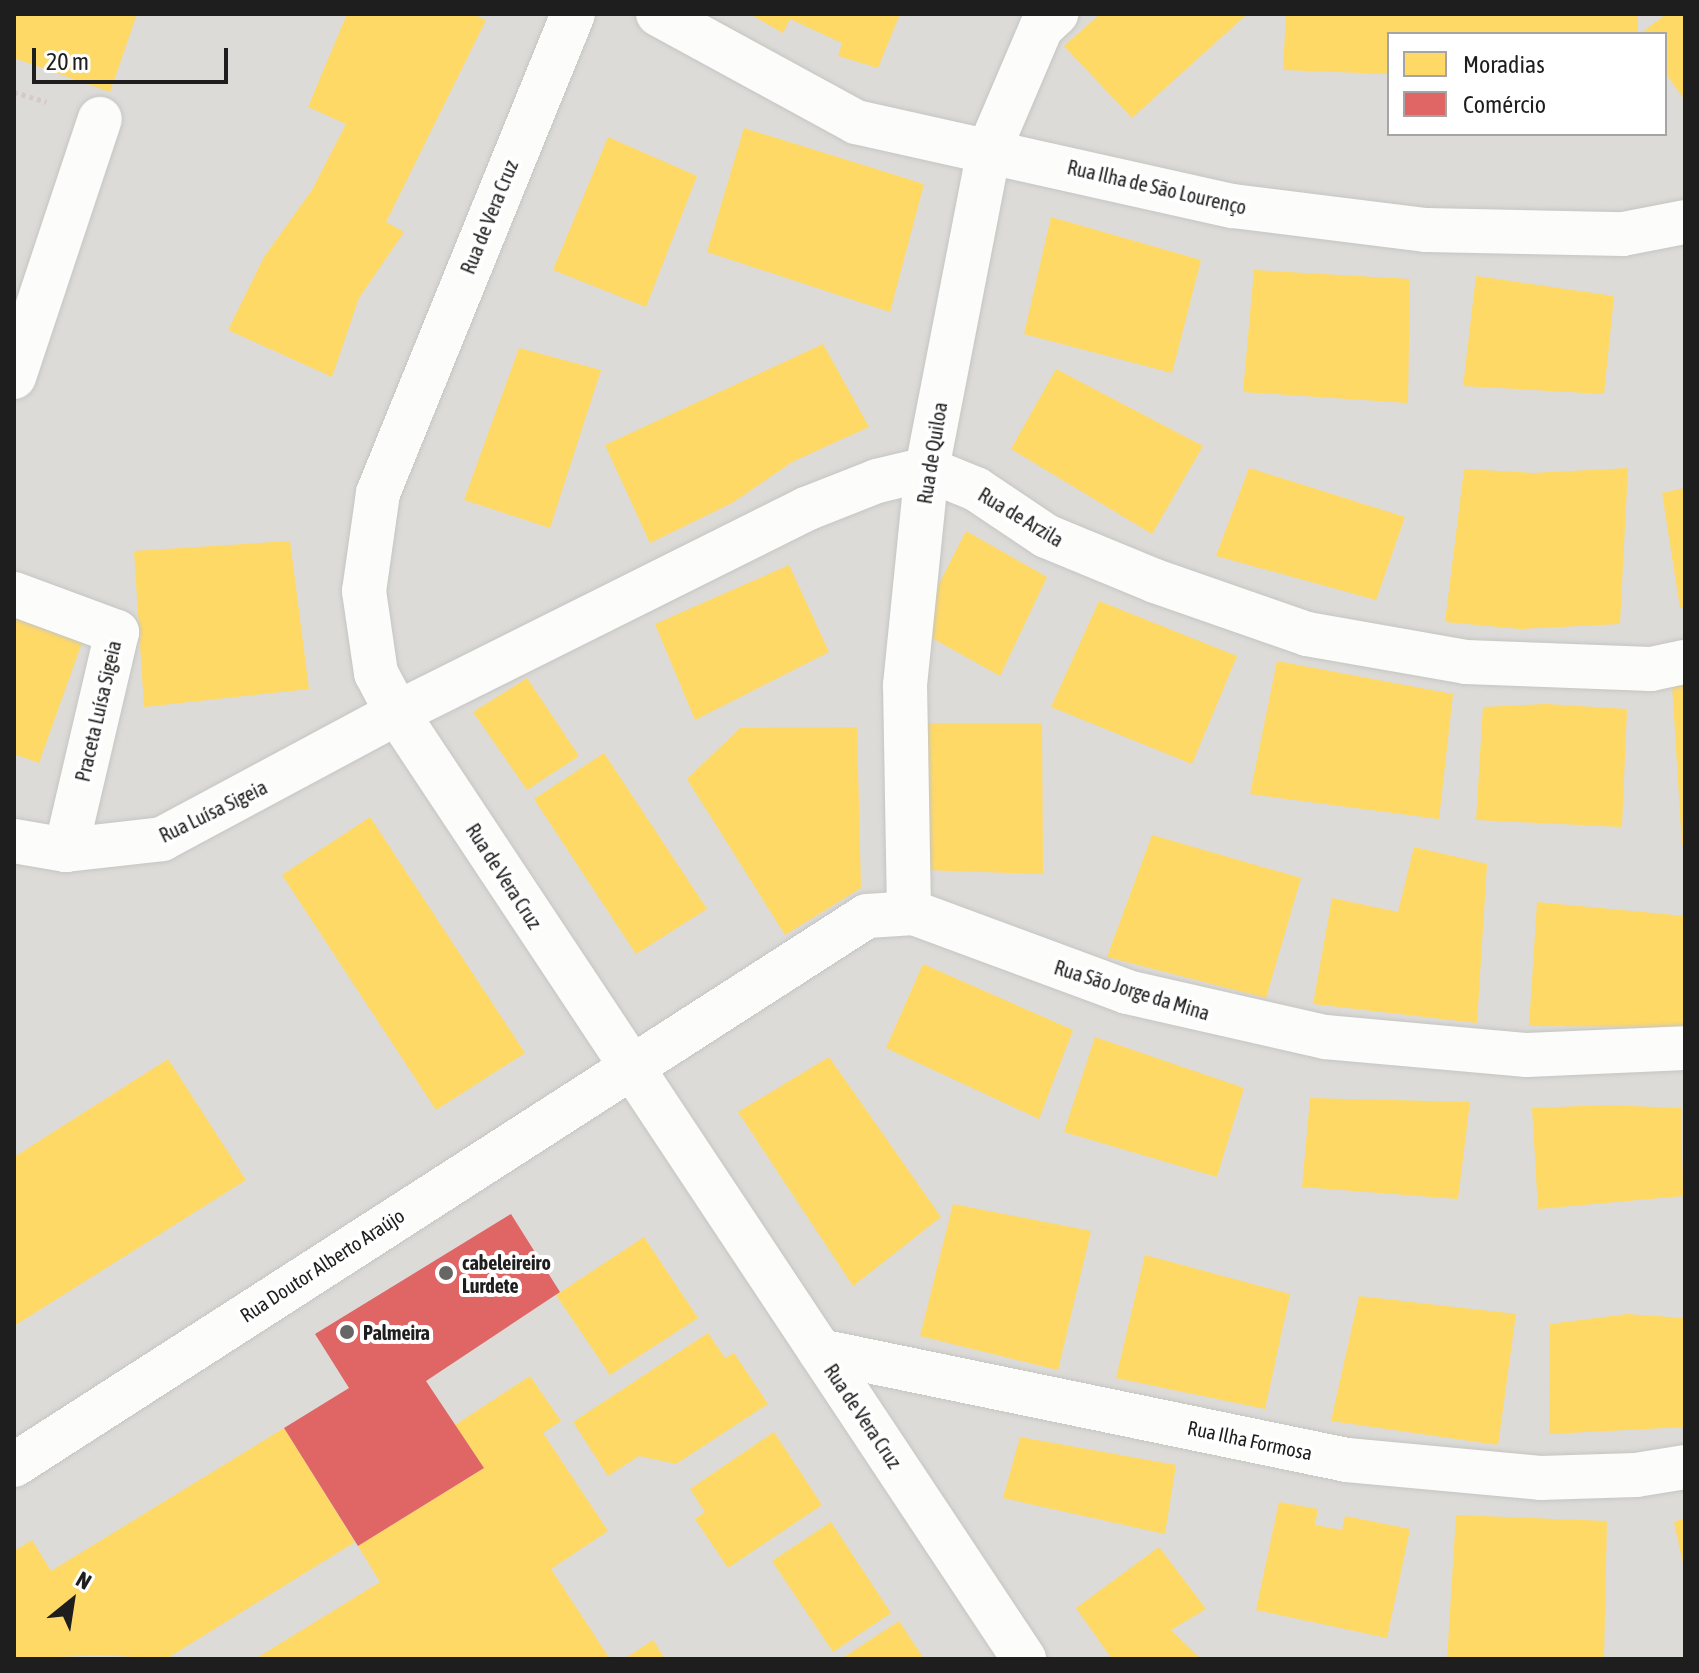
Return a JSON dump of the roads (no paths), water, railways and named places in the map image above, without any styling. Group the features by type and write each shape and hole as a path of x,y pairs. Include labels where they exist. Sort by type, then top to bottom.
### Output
{"street":[{"name":"Rua de Vera Cruz","path":"573,14 378,493 366,559 366,623 376,673 397,713 1024,1659"},
{"name":"Rua Ilha de São Lourenço","path":"658,14 856,122 1233,206 1426,230 1623,234 1685,222"},
{"name":"Rua de Quiloa","path":"909,912 905,685 927,469 989,150 1041,28 1056,14"},
{"path":"14,377 100,119"},
{"path":"397,713 806,509 877,481 927,469"},
{"name":"Rua de Arzila","path":"927,469 976,489 1046,536 1155,581 1307,634 1466,662 1651,669 1685,662"},
{"name":"Praceta Luísa Sigeia","path":"14,594 117,632 66,850"},
{"name":"Rua Luísa Sigeia","path":"14,841 66,850 162,839 397,713"},
{"name":"Rua São Jorge da Mina","path":"631,1067 847,925 867,916 909,912 1127,992 1325,1037 1527,1055 1685,1048"},
{"name":"Rua Doutor Alberto Araújo","path":"14,1465 631,1067"},
{"name":"Rua Ilha Formosa","path":"820,1351 1347,1460 1540,1478 1636,1475 1685,1467"}],"place":[{"name":"cabeleireiro Lurdete","path":"446,1273"},
{"name":"Palmeira","path":"347,1332"}]}
